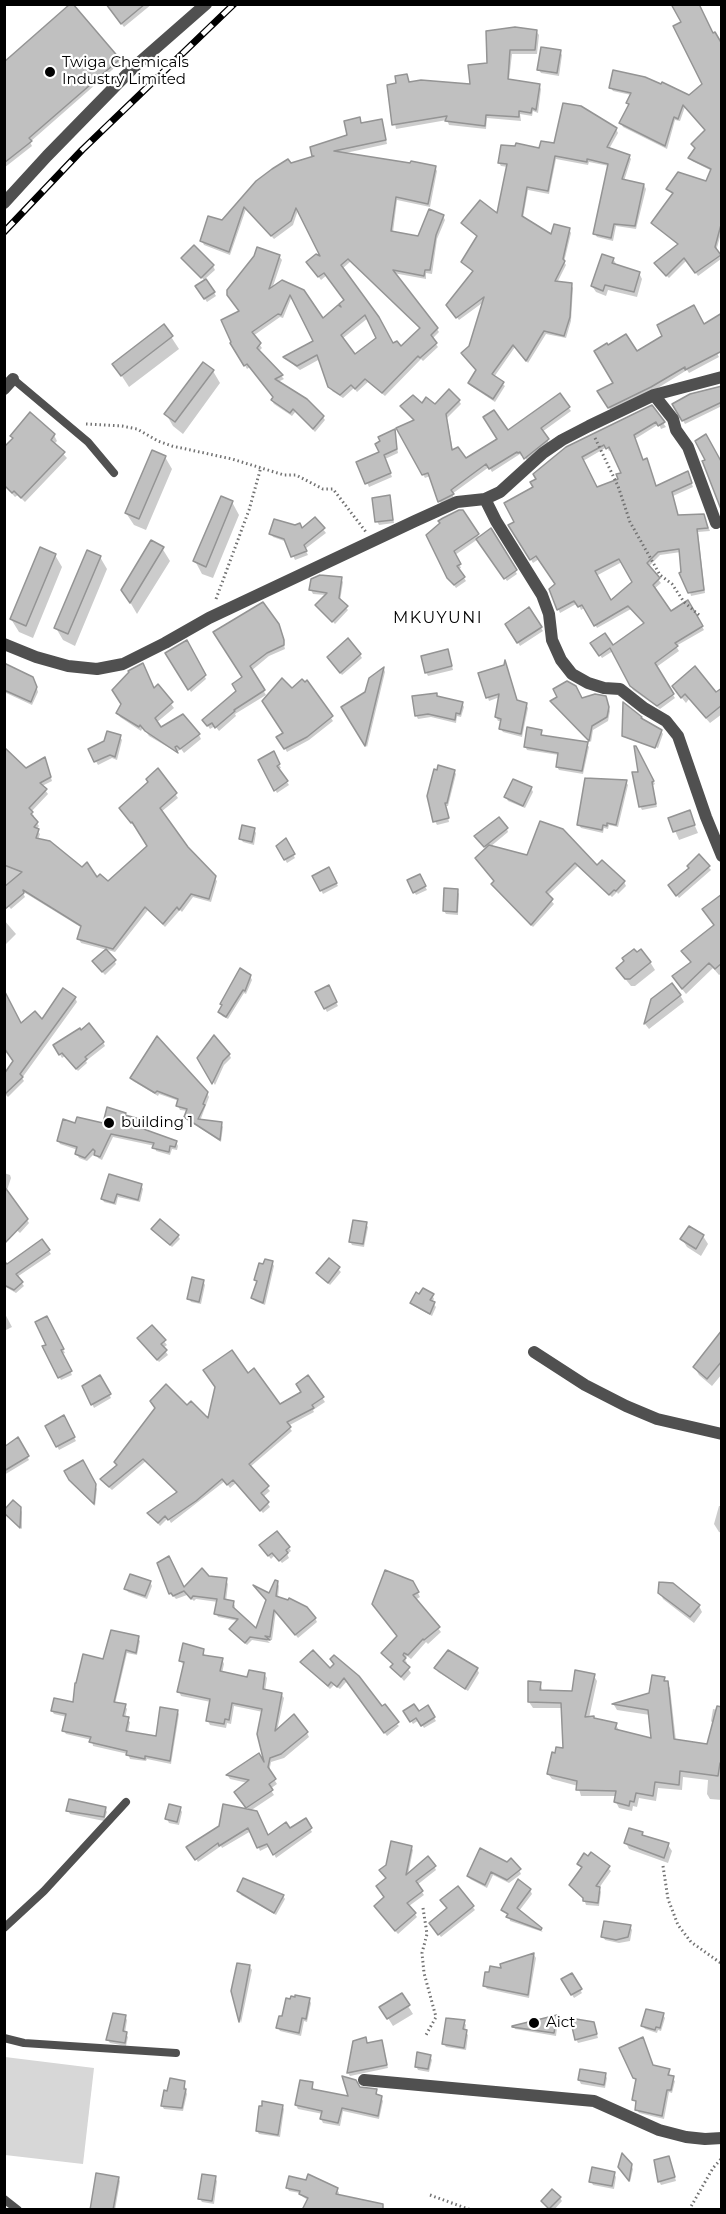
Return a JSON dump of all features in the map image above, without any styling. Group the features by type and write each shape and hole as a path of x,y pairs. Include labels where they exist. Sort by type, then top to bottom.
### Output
{"street":[{"path":"4,203 133,68 206,4"},
{"path":"4,644 36,657 68,666 97,669 123,664 209,618 368,542 458,502 486,500 500,492 543,453 589,426 654,395 722,377"},
{"path":"4,389 13,379"},
{"path":"654,395 673,419 676,430 688,447 716,523"},
{"path":"486,500 496,521 542,595 549,614 552,640 561,660 572,674 588,683 604,688 620,689 666,721 678,736 722,856"},
{"path":"534,1352 585,1385 626,1406 657,1419 722,1434"},
{"path":"364,2080 594,2101 659,2130 686,2137 722,2138"}],"lane":[{"path":"13,379 88,442 114,473"},
{"path":"4,1928 44,1891 126,1802"},
{"path":"4,2038 24,2043 176,2053"},
{"path":"4,2199 18,2210"}],"path":[{"path":"63,421 137,429 172,446 232,459 284,475 296,476 323,489 333,489 365,528 368,542"},
{"path":"589,426 618,486 630,522 652,562 660,575 672,584 684,602 699,615"},
{"path":"209,618 249,510 261,467"},
{"path":"663,1866 668,1899 678,1925 691,1942 722,1965"},
{"path":"423,1908 427,1934 422,1953 424,1973 436,2017 426,2035"},
{"path":"689,2210 713,2168 722,2158"},
{"path":"430,2195 471,2210"}],"shaded area":[{"path":"5,2057 94,2068 83,2164 5,2155"}],"building":[{"path":"70,4 73,4 120,59 29,138 32,141 4,163 4,62"},
{"path":"106,4 145,4 121,24"},
{"path":"671,4 699,4 713,33 715,32 722,44 722,221 715,247 721,255 695,273 684,258 666,276 654,263 678,244 651,223 673,193 666,189 678,172 706,181 711,169 688,158 695,148 691,144 705,130 683,105 678,119 674,117 665,146 619,123 629,104 626,103 631,93 609,88 613,70 645,77 661,84 662,82 689,95 702,84 673,26 681,22"},
{"path":"515,27 537,30 535,50 510,50 508,79 540,84 536,110 532,108 531,113 519,111 519,117 486,115 485,126 445,121 447,116 392,125 387,85 396,83 395,76 407,74 409,82 421,80 470,84 468,65 487,63 486,31"},
{"path":"541,47 561,50 557,73 537,70"},
{"path":"563,103 581,106 617,128 607,147 630,155 622,179 644,184 635,226 614,224 611,238 593,234 608,164 587,159 587,162 555,156 548,191 527,187 522,216 551,234 554,224 570,228 563,259 565,261 555,281 572,283 570,317 564,336 544,331 526,361 513,345 492,374 504,382 493,399 468,383 476,370 461,353 469,346 484,297 456,318 446,305 473,271 461,262 477,236 461,223 480,200 497,213 507,164 498,163 501,145 515,146 516,143 539,148 541,141 554,143"},
{"path":"360,117 361,123 382,119 386,140 334,151 436,166 428,204 396,197 391,231 418,236 429,209 444,215 436,235 430,270 425,270 424,276 393,270 438,328 431,335 437,343 420,358 418,356 382,393 365,379 355,389 351,385 340,395 328,387 317,355 297,366 283,357 313,341 290,295 281,315 278,314 252,332 261,343 257,348 283,375 275,379 307,399 324,416 313,429 293,409 290,413 271,400 273,397 247,364 244,366 230,343 221,320 239,311 227,295 227,290 254,256 257,247 280,255 269,289 282,280 304,290 323,318 338,305 341,307 339,304 344,300 324,273 318,277 306,262 316,254 320,256 296,208 291,221 271,236 244,207 229,252 200,241 208,216 222,220 256,181 272,169 288,159 291,163 314,156 312,156 310,147 347,135 344,121","holes":["348,259 420,328 401,346 397,341 393,343 379,317 341,265","365,315 376,338 355,354 341,335"]},
{"path":"194,245 214,265 201,278 181,258"},
{"path":"602,254 614,258 612,263 640,272 634,292 605,285 603,291 591,286"},
{"path":"206,279 215,292 204,299 195,286"},
{"path":"694,305 704,324 722,313 722,351 685,370 685,367 608,408 597,391 613,383 594,351 626,334 637,351 662,336 657,325"},
{"path":"164,324 173,336 121,376 112,364"},
{"path":"203,362 214,370 175,422 164,414"},
{"path":"722,386 722,402 682,421 672,404 690,394"},
{"path":"449,389 460,400 446,414 452,450 458,447 466,458 497,439 483,417 494,410 508,430 560,393 570,407 541,428 549,439 524,459 520,452 517,452 489,469 486,464 451,490 454,494 438,502 428,473 422,475 396,428 414,420 400,406 413,395 422,403 426,397 435,404"},
{"path":"652,405 665,422 658,426 656,422 634,435 643,460 647,458 656,486 688,471 692,483 672,492 678,515 704,514 708,528 697,529 704,590 688,593 679,573 681,572 679,549 658,552 647,563 660,578 653,585 671,611 688,600 703,626 675,643 678,646 655,663 674,694 657,706 630,686 610,648 599,656 590,643 605,633 613,645 644,623 628,606 594,626 582,605 578,607 574,601 557,610 549,589 555,584 536,556 530,560 508,525 514,522 504,503 533,487 530,482 536,479 533,474 566,447","holes":["604,445 606,449 609,447 621,473 616,474 618,479 597,487 582,457","619,559 632,582 611,600 595,571"]},
{"path":"30,412 55,434 51,440 65,452 21,498 4,485 4,447 13,438 10,436"},
{"path":"395,429 397,449 384,455 391,473 365,484 356,462 379,452 375,444 380,441 378,437"},
{"path":"706,434 722,463 722,512 702,461 705,460 695,441"},
{"path":"152,450 166,456 139,519 125,513"},
{"path":"390,495 393,520 375,522 372,498"},
{"path":"221,496 233,501 206,567 193,561"},
{"path":"463,510 479,534 454,551 461,564 457,566 465,577 454,585 447,578 426,535 440,523 438,521"},
{"path":"315,517 325,528 304,545 307,551 291,557 284,539 269,534 274,519 295,525 300,523 302,528"},
{"path":"491,528 517,570 504,579 476,539"},
{"path":"151,540 164,547 130,603 121,590"},
{"path":"40,547 56,554 26,626 10,619"},
{"path":"87,550 101,556 68,634 54,628"},
{"path":"320,575 342,577 339,598 348,606 332,622 315,605 327,593 309,590 311,579"},
{"path":"263,602 279,624 284,640 284,645 267,653 250,666 265,690 234,710 215,728 212,723 207,726 202,720 236,691 232,684 242,677 213,632"},
{"path":"529,607 542,627 517,643 505,624"},
{"path":"348,638 361,654 340,673 327,657"},
{"path":"187,640 206,675 188,690 165,653"},
{"path":"448,649 452,666 425,673 421,656"},
{"path":"505,660 517,700 527,703 521,734 499,729 501,719 495,717 499,694 486,698 478,673 504,665"},
{"path":"4,663 33,677 37,687 31,702 4,690"},
{"path":"143,663 154,688 158,684 173,702 155,718 161,727 183,714 200,734 180,749 175,747 178,753 145,731 140,725 139,727 116,713 121,704 112,690 128,671"},
{"path":"695,666 716,692 722,688 722,705 706,718 685,694 681,698 672,686"},
{"path":"384,667 365,746 341,707 365,692 369,678"},
{"path":"282,678 292,688 302,679 305,682 307,680 333,716 307,737 284,749 276,737 283,733 262,701"},
{"path":"567,681 576,686 582,698 595,694 606,696 609,707 607,717 592,726 589,741 550,701 557,697 553,689"},
{"path":"437,693 437,696 463,702 460,714 456,713 455,720 428,714 415,716 412,696"},
{"path":"623,702 641,718 662,730 655,748 622,736"},
{"path":"527,727 542,730 541,735 588,742 582,771 556,767 558,753 524,747"},
{"path":"107,731 121,735 115,757 110,755 94,762 88,749 104,741"},
{"path":"634,746 654,781 652,782 656,804 639,807 632,772 638,772"},
{"path":"4,747 26,768 45,757 51,777 40,783 47,789 29,808 38,822 34,827 39,829 36,838 50,841 82,867 87,862 97,877 100,874 108,881 147,846 132,822 119,808 148,782 146,779 158,768 177,793 160,808 188,847 216,876 209,899 191,894 179,910 177,907 163,924 145,907 113,949 77,939 81,926 23,890 24,893 4,910 4,887 22,872 4,865"},
{"path":"274,751 280,764 277,766 288,781 274,791 258,760"},
{"path":"438,765 455,770 447,803 445,803 449,818 433,822 427,796 434,769 437,770"},
{"path":"585,778 627,780 616,825 607,823 607,826 603,825 602,830 577,825"},
{"path":"513,779 532,787 523,806 504,797"},
{"path":"690,810 695,825 673,832 668,818"},
{"path":"499,817 508,828 484,847 474,836"},
{"path":"540,821 563,829 597,865 602,860 625,881 609,895 575,863 546,892 553,899 531,925 491,884 494,881 475,858 489,845 527,855"},
{"path":"242,825 255,828 252,842 239,839"},
{"path":"286,838 295,854 284,860 276,846"},
{"path":"699,854 710,866 676,896 668,885 689,868 687,866"},
{"path":"329,867 337,883 320,891 312,876"},
{"path":"420,874 426,886 413,893 407,880"},
{"path":"444,888 458,889 457,912 443,911"},
{"path":"722,894 722,963 715,969 709,963 682,989 672,976 691,962 681,951 714,925 702,909"},
{"path":"106,949 116,960 102,972 92,961"},
{"path":"634,949 637,952 641,949 651,962 630,979 625,979 616,968 624,961 622,958"},
{"path":"240,968 251,975 245,991 243,990 226,1017 218,1012 222,1005 220,1004"},
{"path":"672,983 681,995 644,1024 651,999"},
{"path":"329,985 337,1002 324,1009 315,992"},
{"path":"63,988 76,997 20,1074 23,1077 4,1095 4,1074 13,1061 4,1048 4,990 21,1023 35,1011 42,1019"},
{"path":"89,1023 104,1042 85,1057 87,1059 76,1069 62,1053 59,1055 53,1045 80,1028 81,1030"},
{"path":"214,1035 230,1054 223,1061 212,1084 197,1058"},
{"path":"157,1036 208,1092 198,1119 222,1122 220,1140 184,1117 187,1109 176,1106 178,1099 157,1091 155,1093 130,1078"},
{"path":"107,1107 140,1119 138,1127 177,1141 175,1147 170,1146 169,1152 152,1148 154,1143 111,1134 100,1157 94,1155 93,1149 85,1158 75,1154 77,1147 57,1141 63,1119 75,1123 77,1117 103,1123"},
{"path":"109,1174 142,1184 138,1200 117,1194 114,1203 101,1199"},
{"path":"4,1186 28,1219 4,1244"},
{"path":"160,1219 179,1235 170,1245 151,1229"},
{"path":"353,1220 367,1222 363,1244 349,1242"},
{"path":"689,1226 704,1235 696,1249 680,1239"},
{"path":"42,1239 50,1250 16,1274 23,1282 14,1290 4,1285 4,1261 7,1264"},
{"path":"329,1258 340,1267 328,1283 316,1273"},
{"path":"265,1259 273,1261 263,1303 251,1298 257,1281 254,1280 259,1263 263,1264"},
{"path":"192,1277 204,1280 199,1302 187,1299"},
{"path":"423,1288 434,1294 430,1300 435,1302 430,1314 410,1303 416,1292 419,1294"},
{"path":"47,1316 64,1349 61,1350 72,1371 58,1378 42,1346 46,1345 35,1322"},
{"path":"152,1325 166,1340 161,1344 167,1350 157,1360 137,1338"},
{"path":"722,1330 722,1361 707,1379 693,1367"},
{"path":"232,1350 248,1373 254,1368 280,1404 301,1392 296,1384 308,1375 324,1397 312,1405 314,1408 287,1422 291,1427 249,1464 269,1486 261,1493 269,1502 260,1511 233,1480 227,1485 222,1479 196,1501 168,1520 165,1516 158,1523 147,1513 177,1492 143,1459 109,1487 100,1479 117,1465 114,1462 155,1408 150,1401 166,1384 187,1405 191,1401 208,1418 215,1387 203,1370"},
{"path":"100,1375 111,1394 91,1405 82,1386"},
{"path":"64,1415 75,1437 56,1447 45,1426"},
{"path":"18,1437 29,1456 4,1471 4,1447"},
{"path":"83,1460 96,1484 94,1504 69,1480 64,1471"},
{"path":"13,1500 21,1507 20,1528 4,1513"},
{"path":"277,1531 290,1547 286,1550 288,1553 279,1561 272,1553 268,1556 259,1545"},
{"path":"169,1556 184,1587 202,1568 209,1576 227,1578 224,1599 234,1601 233,1607 256,1628 266,1600 253,1585 269,1593 275,1580 278,1581 276,1596 288,1600 289,1598 307,1607 316,1618 295,1635 274,1610 270,1637 265,1636 270,1640 250,1637 245,1643 229,1629 238,1619 214,1614 217,1599 193,1596 191,1599 184,1591 173,1596 169,1594 157,1563"},
{"path":"385,1570 413,1581 419,1592 413,1595 440,1627 423,1639 408,1655 404,1653 406,1658 403,1661 410,1667 401,1677 390,1667 393,1664 381,1653 397,1636 372,1604"},
{"path":"130,1574 151,1581 145,1596 124,1589"},
{"path":"659,1582 673,1583 700,1605 690,1617 658,1593"},
{"path":"111,1630 139,1636 136,1653 126,1650 114,1702 126,1704 123,1716 129,1717 126,1731 156,1736 160,1707 178,1710 170,1761 126,1755 127,1751 89,1742 91,1737 62,1731 66,1714 51,1711 54,1698 73,1702 75,1683 83,1654 103,1659"},
{"path":"183,1643 204,1649 203,1655 223,1658 220,1671 247,1677 249,1670 265,1673 263,1689 282,1693 275,1731 294,1714 308,1732 281,1754 270,1758 268,1767 276,1779 269,1784 273,1790 246,1808 234,1792 249,1780 226,1775 259,1753 264,1762 257,1734 262,1709 232,1703 229,1720 225,1719 224,1724 206,1721 210,1699 177,1692 184,1662 179,1661"},
{"path":"313,1650 330,1668 334,1664 330,1659 334,1655 359,1676 382,1706 385,1704 399,1722 384,1733 344,1678 337,1687 331,1682 328,1686 300,1662"},
{"path":"448,1650 478,1668 465,1689 434,1668"},
{"path":"575,1670 595,1674 585,1717 594,1716 594,1718 617,1723 615,1729 651,1738 648,1710 612,1704 649,1693 652,1675 665,1677 664,1681 668,1681 674,1739 707,1744 717,1706 722,1707 722,1763 720,1763 718,1776 680,1771 679,1785 655,1782 653,1796 636,1793 634,1802 630,1801 629,1806 614,1802 616,1791 576,1790 577,1781 547,1774 552,1752 555,1753 556,1747 563,1748 561,1703 528,1702 528,1681 541,1682 540,1690 572,1691"},
{"path":"414,1704 419,1711 428,1705 435,1717 421,1726 416,1718 410,1722 403,1711"},
{"path":"69,1799 106,1807 104,1817 66,1811"},
{"path":"169,1804 181,1807 177,1822 165,1819"},
{"path":"223,1804 257,1811 268,1835 286,1822 290,1828 306,1818 312,1828 273,1855 267,1844 257,1848 248,1828 219,1846 218,1843 195,1860 186,1847 219,1826"},
{"path":"629,1828 643,1832 642,1835 669,1843 664,1858 624,1843"},
{"path":"391,1841 412,1846 406,1875 428,1856 436,1866 416,1881 423,1891 407,1903 416,1913 395,1931 374,1906 384,1897 376,1886 386,1878 379,1870 386,1865"},
{"path":"480,1848 507,1862 511,1858 521,1869 507,1880 491,1872 485,1885 467,1876"},
{"path":"591,1852 610,1866 596,1886 600,1887 598,1903 583,1901 583,1898 569,1885 582,1867 577,1864 584,1853 588,1856"},
{"path":"243,1878 284,1895 274,1913 237,1891"},
{"path":"518,1879 531,1889 517,1908 542,1928 541,1930 506,1917 508,1914 501,1910"},
{"path":"458,1886 474,1906 438,1935 429,1923 447,1908 440,1900"},
{"path":"604,1921 631,1925 628,1937 616,1940 601,1937"},
{"path":"534,1953 528,1995 483,1986 485,1972 489,1972 490,1966 501,1968 500,1964"},
{"path":"237,1963 250,1965 239,2022 231,1991"},
{"path":"572,1973 582,1989 571,1995 561,1979"},
{"path":"402,1993 410,2005 387,2019 379,2007"},
{"path":"295,1995 310,1998 306,2019 302,2018 299,2033 276,2028 279,2016 282,2016 286,1998 290,1999"},
{"path":"646,2009 664,2013 660,2028 656,2027 655,2030 641,2026"},
{"path":"113,2013 126,2015 123,2031 127,2032 125,2043 106,2040"},
{"path":"557,2015 554,2033 512,2027 512,2026"},
{"path":"446,2018 465,2020 463,2029 467,2030 464,2048 442,2044"},
{"path":"570,2018 594,2022 597,2034 575,2040"},
{"path":"366,2037 367,2043 382,2040 387,2065 347,2073 353,2041"},
{"path":"643,2037 653,2065 670,2069 668,2075 674,2076 671,2090 667,2090 662,2116 635,2110 636,2101 632,2100 636,2079 633,2078 619,2048"},
{"path":"417,2052 431,2055 428,2069 415,2067"},
{"path":"580,2069 606,2073 604,2085 578,2080"},
{"path":"342,2076 356,2080 360,2087 377,2089 376,2094 382,2096 378,2116 342,2108 338,2123 320,2119 322,2111 295,2105 300,2080 313,2082 312,2089 348,2096"},
{"path":"170,2078 185,2081 184,2089 186,2089 182,2108 161,2106 164,2090 167,2091"},
{"path":"262,2101 283,2105 278,2135 256,2131 259,2106 262,2106"},
{"path":"622,2153 632,2164 629,2181 618,2167"},
{"path":"669,2156 675,2177 658,2182 654,2160"},
{"path":"592,2167 615,2172 612,2186 589,2182"},
{"path":"96,2173 119,2177 113,2210 90,2210"},
{"path":"202,2174 216,2176 212,2201 198,2199"},
{"path":"308,2174 338,2188 336,2194 383,2204 383,2210 302,2210 308,2198 299,2194 300,2191 286,2188 289,2176 306,2180"},
{"path":"552,2189 561,2197 549,2209 541,2201"}],"railway":[{"path":"4,232 82,150 234,4"}],"place":[{"name":"Twiga Chemicals Industry Limited","path":"50,72"},
{"name":"building 1","path":"109,1123"},
{"name":"Aict","path":"534,2023"}],"district":[{"name":"MKUYUNI","path":"438,618"}]}
